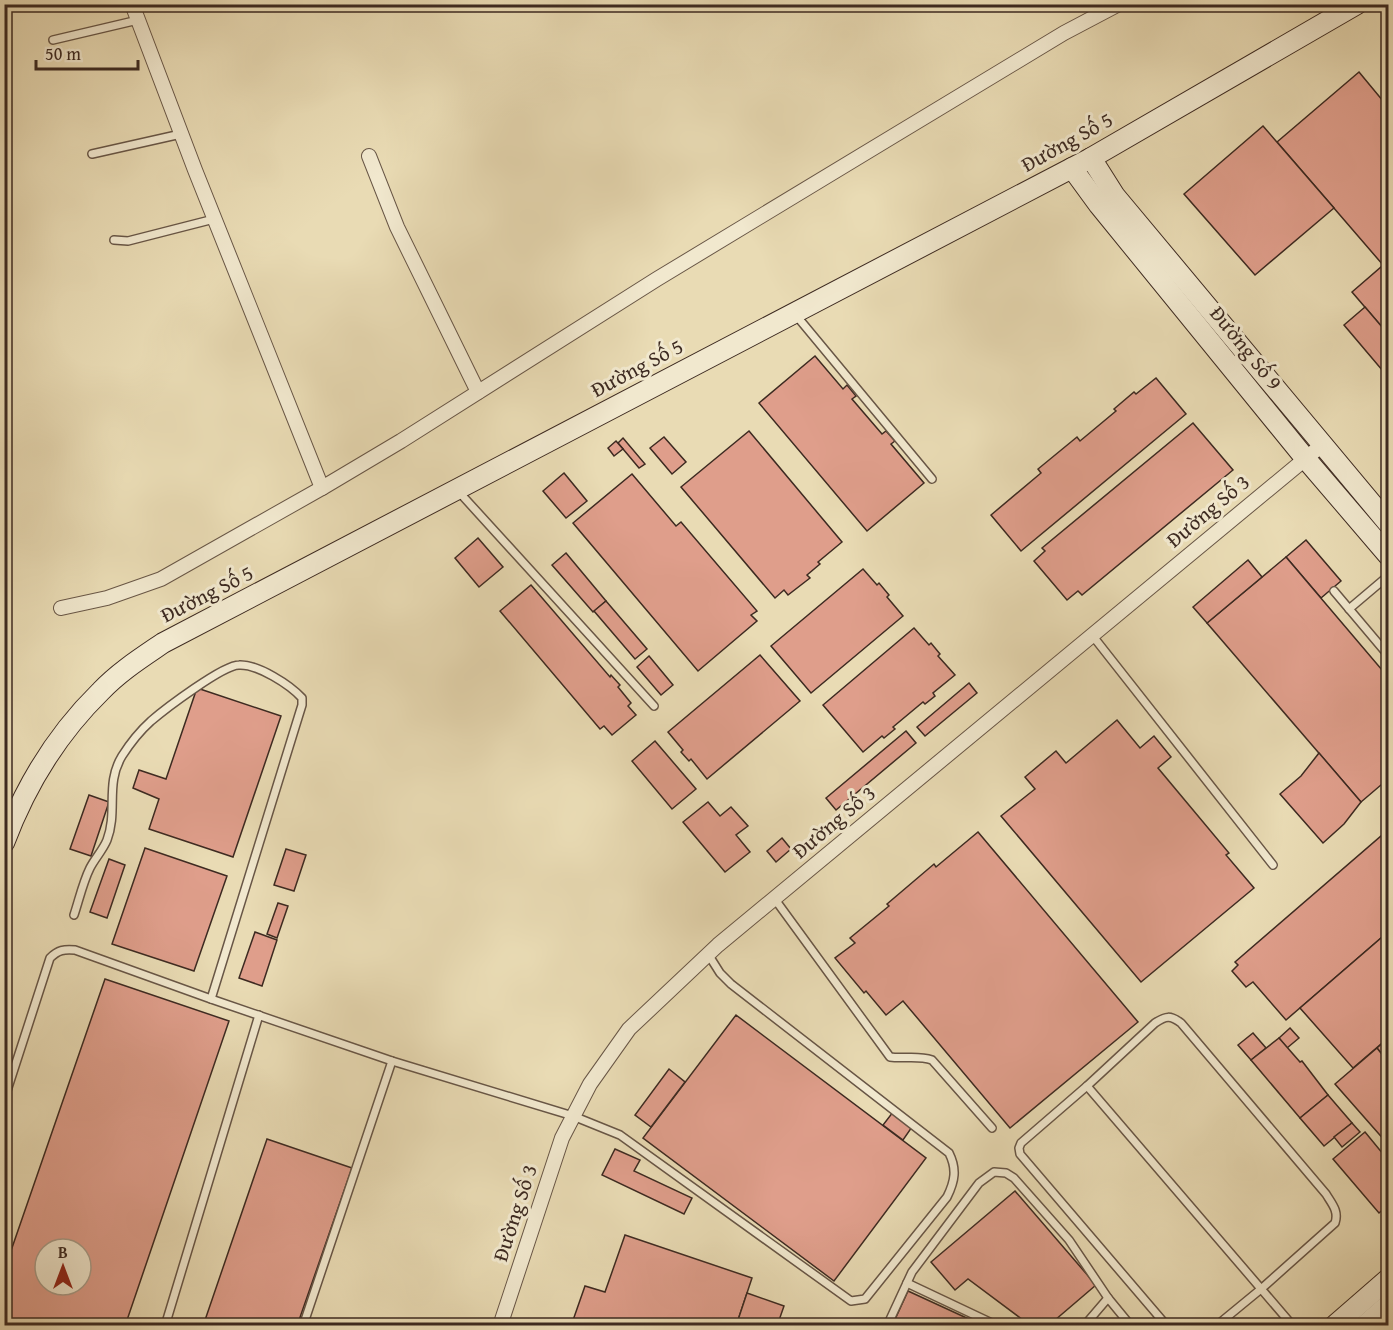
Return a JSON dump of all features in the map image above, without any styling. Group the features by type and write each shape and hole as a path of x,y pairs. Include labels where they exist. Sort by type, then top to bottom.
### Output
{"street":[{"path":"132,4 214,219 322,488"},
{"path":"61,608 107,598 161,579 322,488 657,279 894,135 1065,33 1119,4"},
{"name":"Đường Số 5","path":"4,843 14,817 44,762 76,718 100,691 134,662 163,643 1091,158 1358,4"},
{"path":"369,156 402,237 478,392"},
{"name":"Đường Số 9","path":"1091,158 1115,196 1322,445 1386,514"},
{"name":"Đường Số 9","path":"1072,168 1099,205 1305,458 1389,555"},
{"name":"Đường Số 3","path":"500,1326 561,1138 590,1084 629,1029 708,954 774,898 1322,445"},
{"path":"1334,1326 1389,1278"},
{"path":"1364,1326 1389,1305"}],"lane":[{"path":"52,40 138,20"},
{"path":"92,154 181,134"},
{"path":"114,240 128,241 214,219"},
{"path":"793,312 933,479"},
{"path":"457,490 654,705"},
{"path":"1349,609 1389,576"},
{"path":"1334,591 1389,655"},
{"path":"1092,635 1273,866"},
{"path":"74,915 89,869 107,841 112,812 112,778 122,756 150,722 218,673 237,664 252,667 270,675 298,693 302,698 302,705 211,999"},
{"path":"774,898 890,1057 901,1059 923,1057 932,1060 992,1128"},
{"path":"4,1100 50,958 56,952 64,949 75,950 392,1061 573,1116 620,1135 851,1302 865,1299 947,1197 953,1186 954,1163 949,1153 731,984 720,973 708,954"},
{"path":"165,1326 259,1015"},
{"path":"1167,1326 1020,1154 1019,1148 1021,1143 1155,1023 1166,1016 1173,1017 1189,1032 1326,1194 1337,1216 1335,1223 1262,1289 1216,1326"},
{"path":"303,1326 392,1061"},
{"path":"1087,1086 1293,1326"},
{"path":"887,1326 912,1272 979,1183 994,1172 1006,1173 1014,1178 1069,1240 1108,1298 1131,1326"},
{"path":"907,1282 998,1326"},
{"path":"1084,1326 1108,1298"}],"building":[{"path":"1359,72 1388,107 1388,261 1383,265 1277,142"},
{"path":"1263,126 1334,208 1255,275 1184,194"},
{"path":"1388,261 1388,334 1352,292"},
{"path":"1365,307 1388,334 1388,377 1344,325"},
{"path":"815,356 843,389 847,385 856,396 852,399 882,434 886,431 895,441 891,444 924,483 867,531 759,403"},
{"path":"1156,378 1186,414 1021,551 991,515 1041,473 1038,469 1077,437 1080,441 1116,411 1114,409 1134,392 1136,394"},
{"path":"1193,423 1233,470 1082,595 1078,591 1067,600 1034,561 1045,551 1042,548"},
{"path":"749,431 842,542 818,562 820,564 807,575 810,578 788,595 784,590 775,598 681,487"},
{"path":"664,437 686,462 672,474 650,448"},
{"path":"623,438 645,464 639,468 618,443"},
{"path":"616,441 623,449 614,456 608,448"},
{"path":"564,473 587,501 566,518 543,491"},
{"path":"632,474 676,526 681,522 757,611 751,615 757,621 698,671 573,523"},
{"path":"478,538 503,567 479,587 455,558"},
{"path":"1306,540 1341,581 1321,598 1286,557"},
{"path":"566,553 606,601 593,612 552,565"},
{"path":"1286,557 1388,677 1388,779 1361,802 1207,623"},
{"path":"1248,560 1262,577 1207,623 1193,607"},
{"path":"863,569 877,585 879,583 903,616 811,693 771,646"},
{"path":"531,585 610,677 611,675 620,685 618,687 631,703 628,706 636,715 612,735 604,726 600,729 500,611"},
{"path":"606,601 647,649 635,659 594,611"},
{"path":"914,628 929,645 931,643 940,654 938,656 955,675 933,693 935,696 925,704 923,702 893,727 895,729 884,738 882,736 863,752 823,705"},
{"path":"760,655 800,701 707,779 691,759 689,761 681,752 683,750 668,732"},
{"path":"649,656 673,685 661,695 637,667"},
{"path":"969,683 977,693 925,736 917,727"},
{"path":"197,688 281,716 233,857 149,829 159,799 133,788 139,770 166,779"},
{"path":"1117,720 1140,748 1154,736 1171,757 1158,768 1229,853 1226,855 1254,888 1141,982 1001,816 1035,789 1025,777 1056,751 1066,763"},
{"path":"906,731 916,743 836,810 826,798"},
{"path":"655,741 696,789 672,809 632,761"},
{"path":"1319,753 1361,802 1344,824 1323,843 1280,794 1301,776"},
{"path":"89,795 109,802 91,856 70,849"},
{"path":"708,802 720,816 731,807 748,826 736,835 750,852 725,872 683,822"},
{"path":"1388,830 1388,932 1286,1020 1253,982 1246,987 1232,971 1238,965 1235,962"},
{"path":"978,832 1138,1022 1010,1128 903,1001 886,1015 835,958 855,943 850,938 889,906 887,904 934,864 936,867"},
{"path":"782,838 791,849 776,862 767,851"},
{"path":"145,848 227,876 194,971 112,944"},
{"path":"286,849 306,855 294,891 274,885"},
{"path":"109,859 125,865 107,918 90,912"},
{"path":"278,903 288,906 277,938 267,934"},
{"path":"255,932 277,940 262,986 239,978"},
{"path":"1388,932 1388,1038 1353,1068 1300,1008"},
{"path":"105,979 229,1021 125,1326 4,1326 4,1271"},
{"path":"736,1015 926,1158 834,1281 643,1138"},
{"path":"1290,1028 1299,1038 1287,1048 1279,1038"},
{"path":"1253,1033 1266,1048 1251,1060 1238,1045"},
{"path":"1279,1038 1300,1062 1302,1061 1328,1095 1300,1118 1251,1060"},
{"path":"1388,1038 1388,1062 1377,1048"},
{"path":"1377,1048 1388,1062 1388,1139 1386,1142 1335,1084"},
{"path":"669,1069 685,1082 651,1127 635,1115"},
{"path":"1328,1095 1352,1123 1324,1146 1300,1118"},
{"path":"893,1112 912,1127 903,1140 883,1125"},
{"path":"1352,1123 1360,1132 1342,1147 1334,1137"},
{"path":"1365,1132 1388,1160 1388,1205 1379,1213 1333,1159"},
{"path":"267,1139 352,1168 297,1326 203,1326"},
{"path":"615,1149 640,1160 634,1171 692,1198 684,1214 602,1175"},
{"path":"1015,1191 1096,1285 1048,1326 1031,1326 968,1279 955,1290 931,1262"},
{"path":"625,1235 752,1278 736,1326 571,1326 585,1286 605,1292"},
{"path":"908,1291 984,1326 892,1326"},
{"path":"747,1293 784,1306 777,1326 736,1326"}]}
